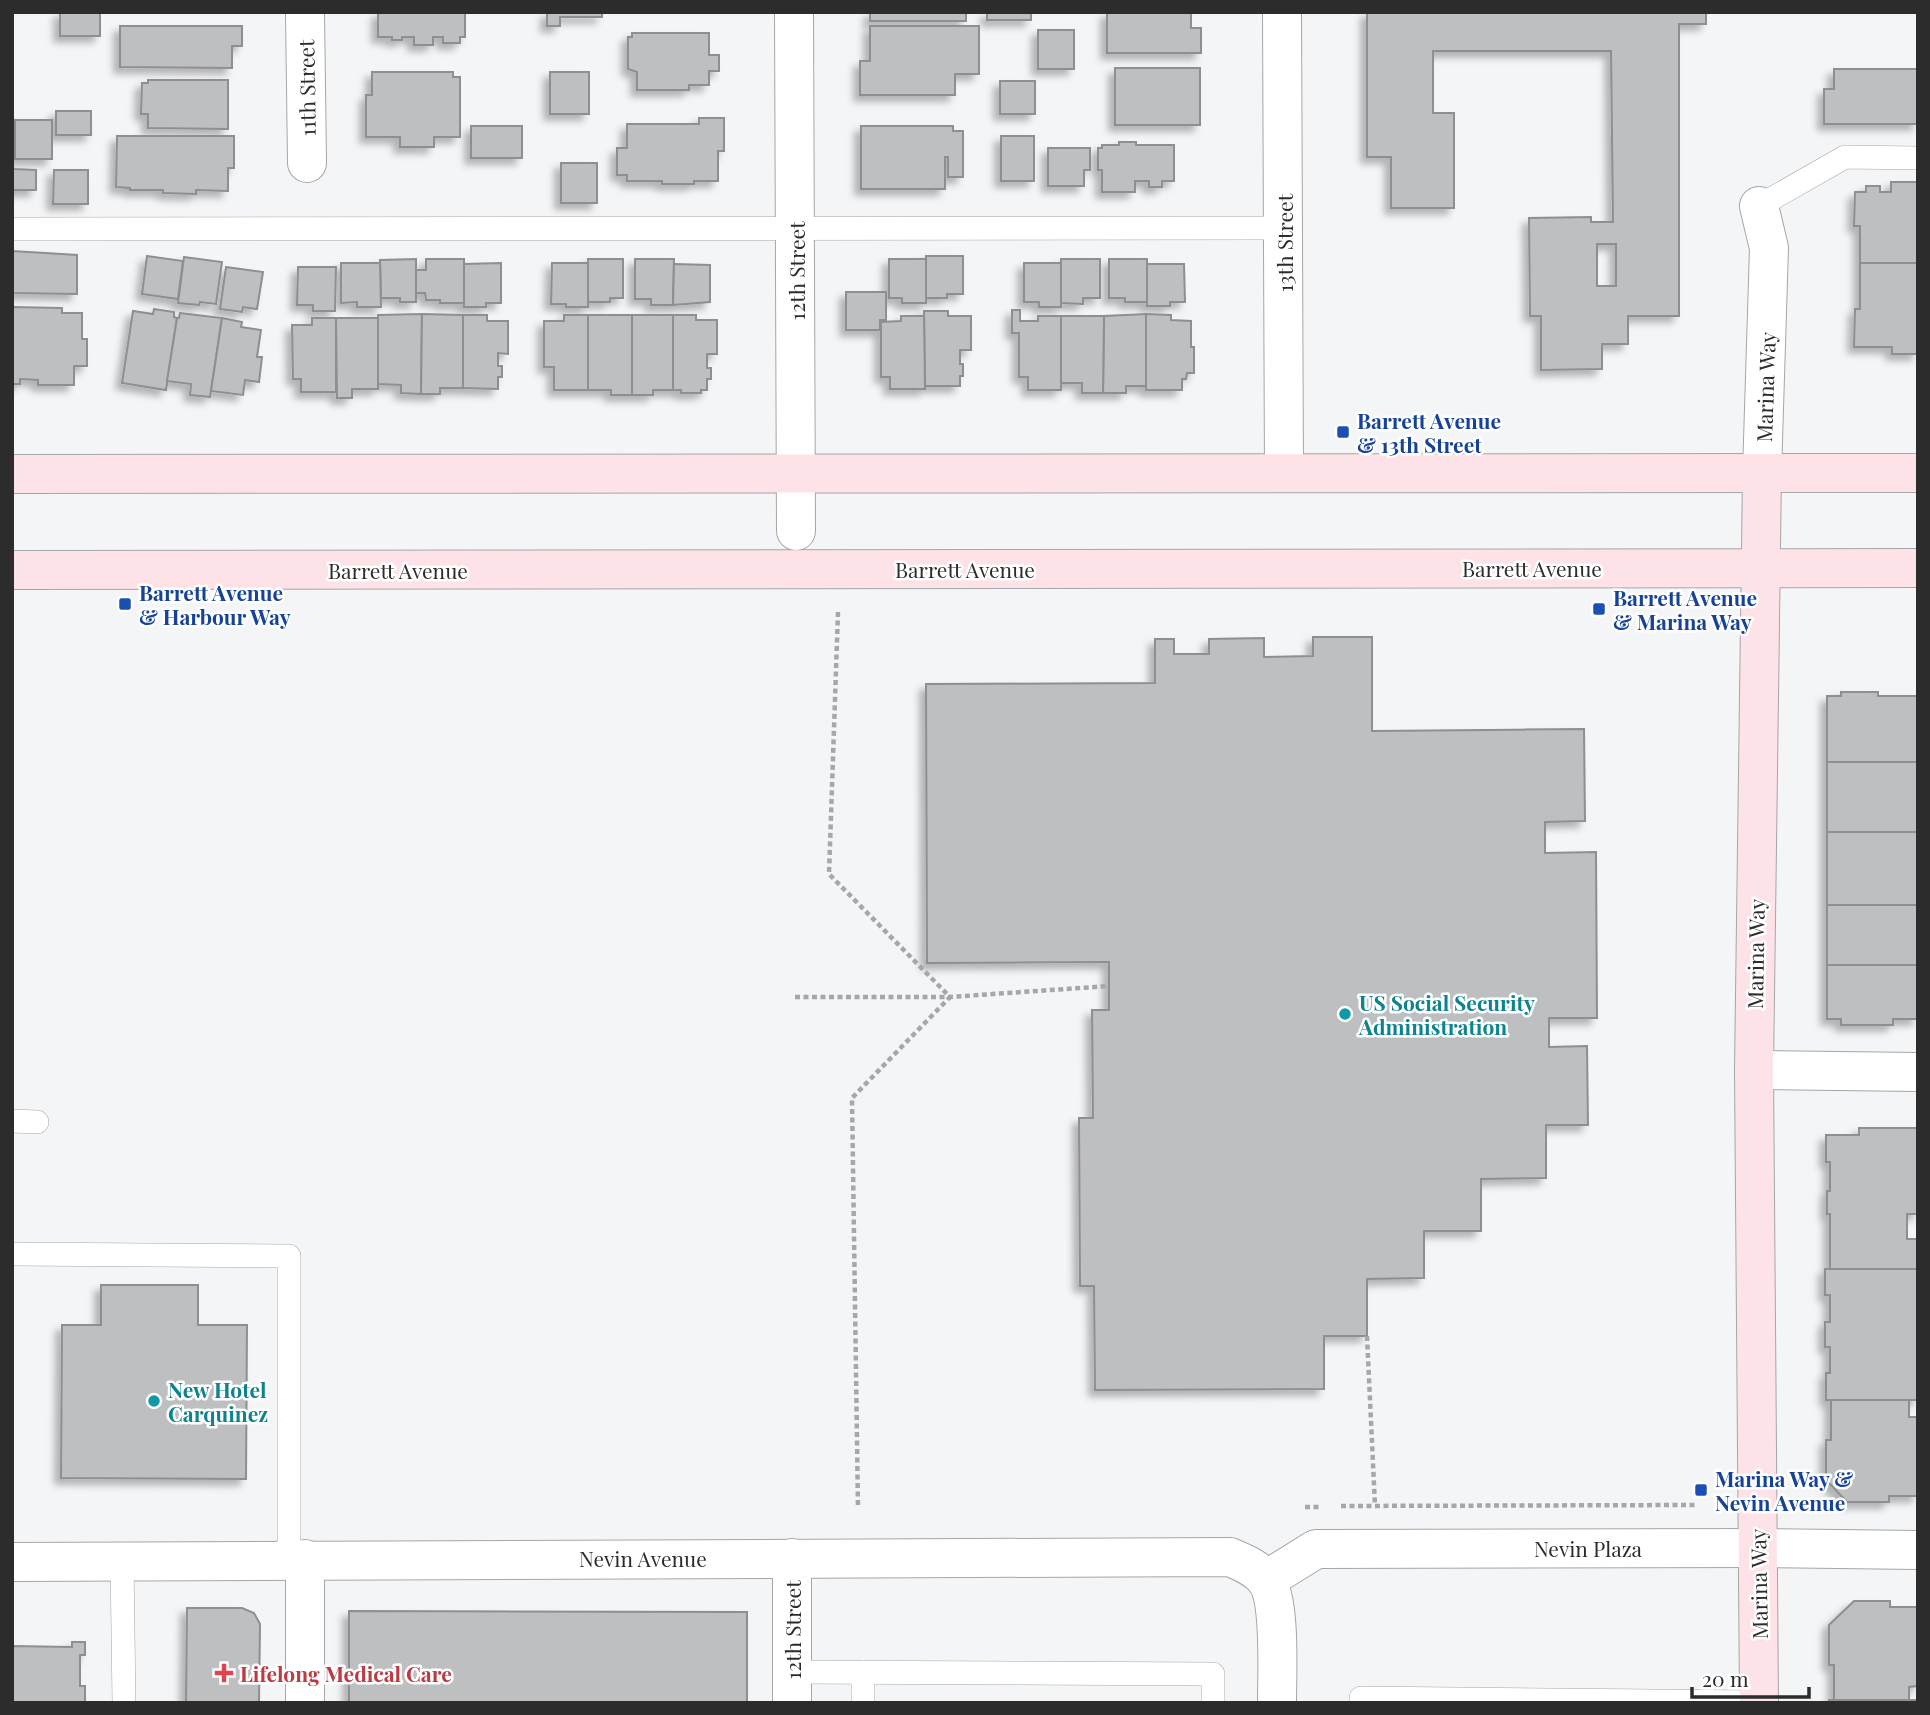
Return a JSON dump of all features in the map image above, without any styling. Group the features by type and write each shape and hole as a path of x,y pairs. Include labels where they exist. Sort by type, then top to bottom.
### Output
{"main road":[{"name":"Marina Way","path":"1759,1702 1754,1070 1762,473"},
{"path":"12,474 1918,473"},
{"name":"Barrett Avenue","path":"12,570 1918,568"}],"street":[{"name":"11th Street","path":"305,12 307,163"},
{"name":"12th Street","path":"794,12 796,531"},
{"name":"13th Street","path":"1282,12 1284,473"},
{"name":"Marina Way","path":"1759,206 1769,248 1762,473"},
{"path":"1754,1070 1918,1072"},
{"name":"Nevin Plaza","path":"1266,1580 1316,1549 1918,1550"},
{"name":"Nevin Avenue","path":"12,1562 1230,1557 1248,1564 1266,1580"},
{"name":"12th Street","path":"792,1558 792,1688"},
{"path":"297,1559 305,1703"},
{"path":"1266,1580 1274,1600 1277,1703"}],"lane":[{"path":"1759,206 1845,157 1918,158"},
{"path":"12,229 1284,228"},
{"path":"12,1121 37,1122"},
{"path":"12,1254 289,1256 297,1559"},
{"path":"122,1561 124,1703"},
{"path":"792,1688 863,1672 1213,1674 1213,1703"},
{"path":"863,1672 863,1703"},
{"path":"1361,1703 1361,1698 1759,1702"}],"path":[{"path":"838,612 829,874 950,997"},
{"path":"795,997 950,997 1109,986"},
{"path":"858,1508 852,1098 950,997"},
{"path":"1367,1336 1376,1549"},
{"path":"1333,1506 1696,1505"},
{"path":"1305,1507 1319,1507"}],"building":[{"path":"60,12 100,12 100,36 60,36"},
{"path":"378,12 465,12 465,37 460,37 460,43 443,43 443,37 433,37 433,45 414,45 414,37 392,40 392,37 378,37"},
{"path":"547,12 602,12 602,17 560,17 560,26 547,26"},
{"path":"870,12 966,12 966,21 870,21"},
{"path":"987,12 1031,12 1031,20 987,20"},
{"path":"1107,12 1191,12 1191,28 1201,28 1201,53 1107,53"},
{"path":"1367,12 1706,12 1706,24 1679,24 1679,316 1628,316 1628,344 1602,344 1602,369 1541,370 1541,316 1530,316 1529,218 1591,217 1591,222 1613,222 1611,51 1433,51 1433,113 1454,113 1454,208 1391,208 1391,157 1367,157","holes":["1597,244 1616,244 1616,286 1597,286"]},
{"path":"120,26 242,26 242,46 232,46 232,68 120,67"},
{"path":"870,26 979,26 979,74 955,74 955,95 860,95 860,61 870,61"},
{"path":"1038,30 1074,30 1074,69 1038,69"},
{"path":"632,33 709,33 709,55 719,55 719,71 709,71 709,85 689,85 689,90 637,90 637,72 628,69 628,37 632,37"},
{"path":"1115,68 1200,68 1200,125 1115,125"},
{"path":"1834,69 1918,69 1918,124 1824,124 1824,89 1834,89"},
{"path":"372,72 453,72 453,77 460,77 460,137 434,137 434,147 400,147 400,137 366,137 366,95 372,95"},
{"path":"550,72 589,72 589,114 550,114"},
{"path":"148,80 228,80 228,129 148,128 148,114 141,114 142,83 148,83"},
{"path":"1000,81 1035,81 1035,114 1000,114"},
{"path":"56,111 91,111 91,135 56,135"},
{"path":"699,118 724,118 724,151 718,151 718,181 662,184 662,181 627,181 627,175 617,175 617,148 627,148 627,124 699,124"},
{"path":"15,120 52,120 52,159 15,159"},
{"path":"471,126 522,126 522,158 471,158"},
{"path":"861,126 953,126 953,131 963,131 963,177 948,177 948,157 945,157 945,189 861,189"},
{"path":"117,136 234,136 234,168 228,168 228,191 163,193 163,190 130,190 116,187"},
{"path":"1001,136 1034,136 1034,181 1001,181"},
{"path":"1119,142 1174,145 1174,181 1162,181 1162,187 1149,187 1149,181 1135,181 1135,192 1102,192 1098,148 1102,148 1102,145 1119,145"},
{"path":"1048,148 1090,148 1090,170 1084,170 1084,186 1048,186"},
{"path":"561,163 597,163 597,203 561,203"},
{"path":"12,164 14,169 36,170 36,190 13,190 13,203"},
{"path":"54,170 88,170 88,204 53,204"},
{"path":"1891,182 1918,182 1918,263 1860,263 1860,226 1854,226 1855,192 1866,192 1866,186 1880,186 1880,192 1891,192"},
{"path":"12,251 77,255 77,294 12,293"},
{"path":"147,256 183,261 178,299 142,294"},
{"path":"926,256 963,256 963,294 947,294 947,298 926,298"},
{"path":"184,257 222,262 216,304 178,303"},
{"path":"416,259 416,302 400,302 400,298 381,298 380,260"},
{"path":"426,259 464,259 464,303 440,303 440,300 426,300 425,293 416,293 416,270 426,270"},
{"path":"588,259 623,259 623,298 610,298 610,302 588,302"},
{"path":"635,259 674,259 673,305 651,305 651,299 635,299"},
{"path":"889,259 926,259 926,303 902,303 902,298 889,298"},
{"path":"1061,259 1100,259 1100,298 1083,298 1083,304 1061,303"},
{"path":"1109,259 1147,259 1147,302 1125,302 1125,298 1109,298"},
{"path":"341,263 380,263 381,307 357,307 357,302 341,303"},
{"path":"501,263 501,303 486,303 486,307 464,307 464,264"},
{"path":"552,263 588,263 588,307 551,304"},
{"path":"1024,263 1061,263 1061,307 1039,307 1039,302 1024,302"},
{"path":"1860,263 1918,263 1918,354 1892,354 1892,347 1854,347 1855,309 1860,309"},
{"path":"674,264 710,265 710,302 673,305"},
{"path":"1147,264 1184,264 1185,302 1170,302 1170,306 1147,306"},
{"path":"226,267 263,272 257,309 243,307 242,312 220,309"},
{"path":"298,267 336,267 335,311 313,311 313,305 297,305"},
{"path":"846,292 886,292 886,320 880,320 880,330 846,330"},
{"path":"12,307 62,308 62,313 82,313 82,339 87,339 87,366 74,366 74,385 38,385 38,380 20,379 20,384 12,384"},
{"path":"154,309 174,312 174,317 177,318 166,390 122,383 133,311 153,314"},
{"path":"1012,310 1020,310 1020,321 1038,321 1038,316 1061,316 1061,390 1028,390 1028,377 1019,377 1019,333 1012,333"},
{"path":"924,311 948,311 948,316 971,316 971,350 960,350 963,376 960,376 960,386 925,386"},
{"path":"180,313 222,318 210,397 190,395 191,384 167,381"},
{"path":"422,314 421,394 401,393 401,385 378,384 378,315"},
{"path":"422,314 463,315 463,388 440,388 440,394 421,394"},
{"path":"1146,314 1146,386 1126,386 1126,393 1103,393 1104,316"},
{"path":"1146,314 1171,315 1171,320 1191,321 1194,373 1187,373 1186,379 1182,379 1182,390 1146,390"},
{"path":"463,315 487,315 487,321 508,321 508,354 498,353 498,366 502,366 502,377 498,377 498,389 463,388"},
{"path":"564,315 588,315 588,390 554,390 554,367 544,367 544,321 564,321"},
{"path":"588,315 632,315 632,395 611,395 611,390 588,390"},
{"path":"632,315 673,315 673,390 653,390 653,395 632,395"},
{"path":"673,315 696,315 696,320 717,320 717,354 707,354 707,368 711,368 711,379 707,379 707,390 701,390 701,393 681,393 681,390 673,390"},
{"path":"901,316 924,316 925,389 890,389 890,377 881,377 881,322 901,321"},
{"path":"1061,316 1104,316 1103,393 1082,393 1082,383 1061,383"},
{"path":"222,318 242,322 241,327 261,330 257,357 262,357 259,382 245,380 243,395 211,391"},
{"path":"312,318 336,318 336,392 301,392 301,379 293,379 292,325 312,325"},
{"path":"336,318 378,318 378,389 352,389 352,398 337,398"},
{"name":"US Social Security Administration","path":"1313,637 1372,637 1372,731 1584,729 1585,821 1545,822 1545,853 1596,852 1597,1018 1549,1018 1549,1047 1587,1046 1588,1125 1546,1125 1546,1178 1481,1179 1481,1231 1424,1231 1424,1278 1367,1279 1367,1336 1324,1336 1324,1389 1095,1390 1094,1286 1080,1286 1079,1118 1093,1118 1092,1010 1109,1010 1109,962 927,963 926,684 1155,683 1155,639 1174,639 1174,654 1209,654 1209,639 1264,638 1264,657 1313,656"},
{"path":"1841,692 1918,696 1918,762 1827,762 1827,696 1841,696"},
{"path":"1827,762 1918,762 1918,832 1827,832"},
{"path":"1827,832 1918,832 1918,905 1827,905"},
{"path":"1827,905 1918,905 1918,965 1827,965"},
{"path":"1827,965 1918,965 1918,1019 1893,1019 1893,1025 1841,1025 1841,1019 1827,1019"},
{"path":"1859,1128 1918,1128 1918,1214 1907,1214 1907,1239 1918,1239 1918,1269 1830,1269 1830,1214 1827,1214 1827,1191 1830,1191 1830,1162 1826,1162 1826,1135 1859,1135"},
{"path":"1825,1269 1918,1269 1918,1400 1826,1400 1830,1347 1825,1347 1825,1322 1830,1322 1830,1295 1825,1295"},
{"name":"New Hotel Carquinez","path":"101,1285 198,1285 198,1325 247,1325 246,1479 61,1478 62,1325 101,1325"},
{"path":"1831,1400 1909,1400 1909,1417 1918,1417 1918,1496 1889,1496 1889,1502 1847,1502 1826,1480 1826,1440 1831,1440"},
{"path":"1854,1601 1890,1601 1890,1607 1918,1607 1918,1686 1909,1687 1909,1700 1834,1700 1834,1665 1829,1665 1829,1625"},
{"path":"187,1608 242,1608 254,1613 260,1624 259,1703 186,1703"},
{"path":"349,1611 747,1612 747,1703 349,1703"},
{"path":"72,1642 85,1642 85,1655 80,1655 80,1686 85,1686 85,1703 12,1703 12,1646 72,1647"},
{"path":"1829,1700 1918,1700 1918,1703 1829,1703"}],"place":[{"name":"Barrett Avenue & 13th Street","path":"1343,432"},
{"name":"Barrett Avenue & Harbour Way","path":"125,604"},
{"name":"Barrett Avenue & Marina Way","path":"1599,609"},
{"name":"US Social Security Administration","path":"1345,1014"},
{"name":"New Hotel Carquinez","path":"154,1401"},
{"name":"Marina Way & Nevin Avenue","path":"1701,1490"},
{"name":"Lifelong Medical Care","path":"224,1673"}]}
